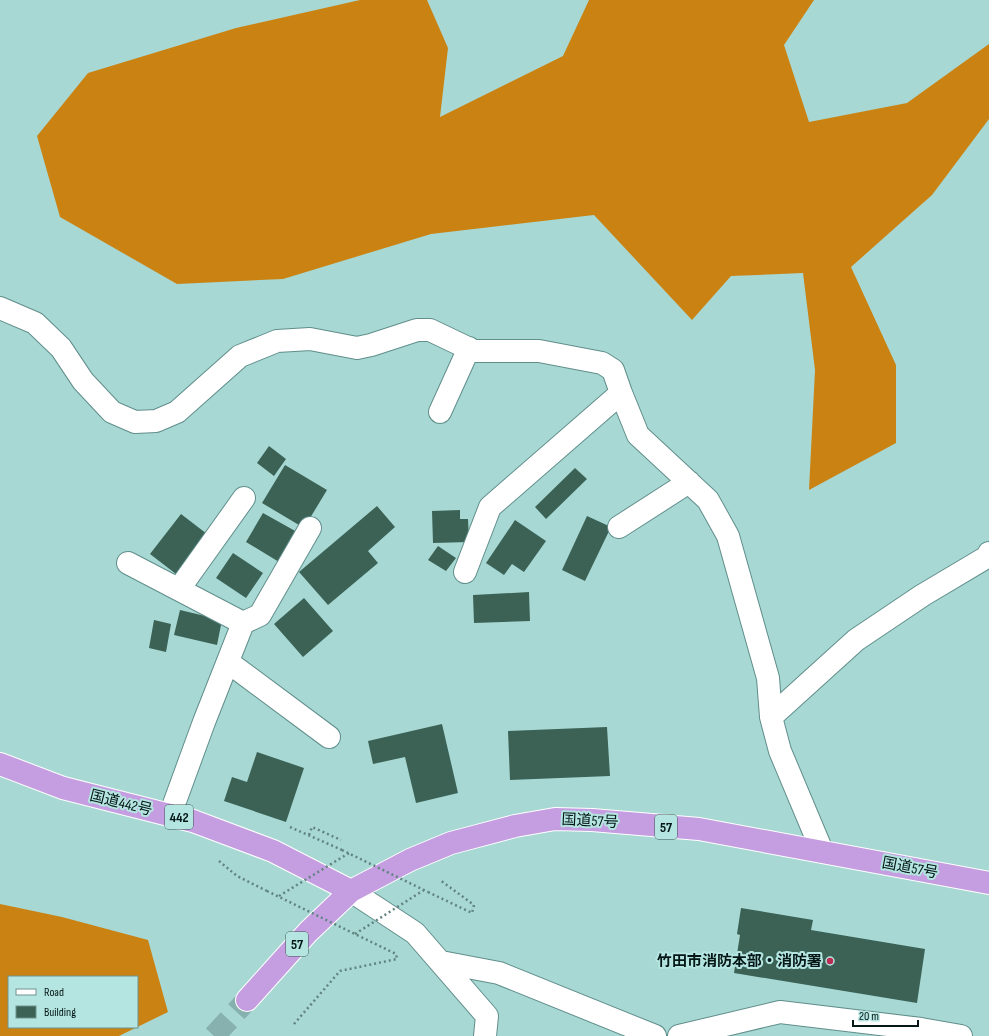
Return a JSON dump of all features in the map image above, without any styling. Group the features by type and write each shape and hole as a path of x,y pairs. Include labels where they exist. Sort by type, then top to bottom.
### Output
{"highway":[{"name":"国道442号","path":"0,764 63,788 192,820 273,851 351,891"},
{"name":"国道57号","path":"246,1000 308,932 351,891 410,860 451,843 515,826 555,819 592,820 699,830 989,882"}],"street":[{"path":"0,308 35,323 61,348 83,381 112,412 135,422 156,421 177,412 240,356 277,341 310,339 357,348 417,330 430,330 474,350 539,351 602,363 612,370 638,435 708,500 728,536 768,678 771,717 780,751 822,851"},
{"path":"440,412 469,348"},
{"path":"465,572 490,507 621,394"},
{"path":"620,527 689,482"},
{"path":"179,589 244,498"},
{"path":"170,815 204,722 243,623 260,615 310,528"},
{"path":"771,717 856,640 923,595 987,557 989,552"},
{"path":"128,563 243,623"},
{"path":"228,662 329,737"},
{"path":"351,891 415,933 487,1016 486,1036"},
{"path":"441,962 499,973 655,1036"},
{"path":"679,1036 780,1012 921,1029 961,1036"}],"path":[{"path":"290,827 349,853 472,912 474,905 440,880"},
{"path":"309,835 312,827 341,840"},
{"path":"279,897 349,853"},
{"path":"219,861 242,879 396,954 397,959 340,971 294,1024"},
{"path":"355,934 424,890"}],"shaded area":[{"path":"360,0 427,0 448,48 440,117 563,56 589,0 814,0 784,45 809,122 907,103 989,44 989,119 932,195 851,267 896,365 896,443 809,490 815,370 803,273 731,276 692,320 594,215 431,234 283,279 177,284 60,217 37,136 88,73 236,28"},
{"path":"0,904 62,917 148,940 168,1012 138,1027 138,976 8,976 8,1028 135,1028 119,1036 0,1036"}],"building":[{"path":"269,446 286,459 274,476 257,463"},
{"path":"285,465 327,490 304,528 262,503"},
{"path":"575,468 587,479 546,519 535,507"},
{"path":"377,506 395,527 368,551 378,563 328,605 299,572"},
{"path":"460,510 460,519 468,519 469,542 433,543 432,511"},
{"path":"263,513 297,532 279,562 246,542"},
{"path":"181,514 207,534 176,574 150,554"},
{"path":"587,516 611,527 585,581 562,570"},
{"path":"515,520 546,541 524,572 512,564 504,575 486,563"},
{"path":"438,546 456,558 446,571 428,560"},
{"path":"233,553 263,573 246,598 216,578"},
{"path":"529,592 530,621 474,623 473,595"},
{"path":"304,598 333,631 303,657 274,624"},
{"path":"180,610 222,620 217,645 174,635"},
{"path":"154,620 171,624 166,652 149,648"},
{"path":"442,724 458,793 416,803 405,757 373,764 368,741"},
{"path":"607,727 610,776 510,780 508,731"},
{"path":"257,752 304,768 286,822 224,801 232,777 247,782"},
{"name":"竹田市消防本部・消防署","path":"741,908 813,920 811,930 925,949 917,1003 734,973 740,935 737,934"}],"tunnel":[{"path":"214,1036 247,1000"}],"place":[{"name":"竹田市消防本部・消防署","path":"830,961"}]}
